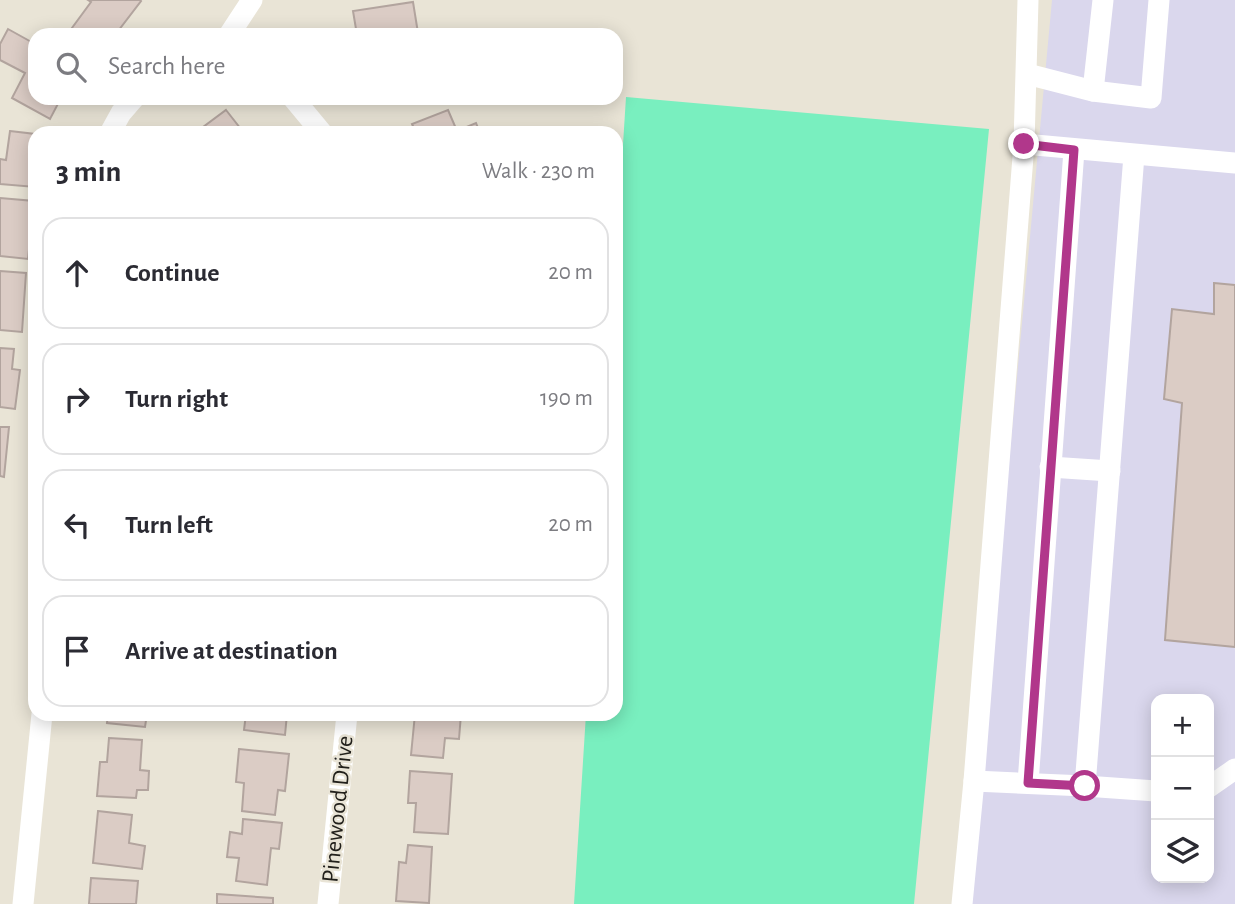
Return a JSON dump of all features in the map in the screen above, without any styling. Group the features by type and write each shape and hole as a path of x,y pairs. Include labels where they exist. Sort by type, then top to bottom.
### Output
{"street":[{"path":"233,28 251,0"},
{"path":"962,904 1024,144 1028,0"},
{"path":"1093,91 1102,0"},
{"path":"1027,74 1093,91 1151,98 1159,0"},
{"path":"114,126 128,105"},
{"path":"299,105 316,126"},
{"path":"1024,144 1235,163"},
{"path":"1028,783 1074,150"},
{"path":"1085,786 1134,155"},
{"path":"1050,467 1110,471"},
{"path":"23,904 42,721"},
{"name":"Pinewood Drive","path":"328,904 346,721"},
{"path":"1214,784 1235,769"},
{"path":"974,780 1151,791"}],"shaded area":[{"path":"1052,0 1235,0 1235,904 968,904"}],"green space":[{"path":"626,97 989,129 914,904 574,904 586,721 623,721 623,144"}],"building":[{"path":"88,0 141,1 120,28 72,28 91,2"},
{"path":"413,2 417,28 356,28 353,11"},
{"path":"8,29 28,40 28,105 57,105 50,119 12,98 25,73 0,60 0,44"},
{"path":"226,110 239,126 204,126"},
{"path":"448,110 455,126 413,126 412,124"},
{"path":"10,131 28,133 28,186 0,184 0,159 6,160"},
{"path":"0,198 28,200 28,259 0,256"},
{"path":"0,271 26,273 22,332 0,330"},
{"path":"1214,283 1235,285 1235,647 1165,640 1182,403 1164,399 1172,309 1214,314"},
{"path":"0,348 14,349 12,369 20,370 15,409 0,407"},
{"path":"0,427 9,427 4,477 0,476"},
{"path":"107,721 146,721 145,727"},
{"path":"245,721 286,721 285,735 244,730"},
{"path":"414,721 460,721 459,739 445,738 443,758 411,755"},
{"path":"109,738 142,740 140,770 149,771 148,790 137,790 136,798 97,796 100,762 107,762"},
{"path":"239,749 289,754 285,791 278,790 275,815 242,811 244,783 236,782"},
{"path":"410,771 452,774 448,834 414,832 416,803 408,803"},
{"path":"98,811 132,815 129,843 145,846 142,869 93,863"},
{"path":"243,819 282,823 279,849 271,848 267,885 236,881 239,858 227,857 230,832 242,834"},
{"path":"408,845 432,847 429,903 396,901 399,862 406,863"},
{"path":"91,878 138,881 136,904 89,904"},
{"path":"217,894 273,898 273,904 217,904"}],"route":[{"path":"1024,144 1074,150 1028,783 1085,786"}]}
